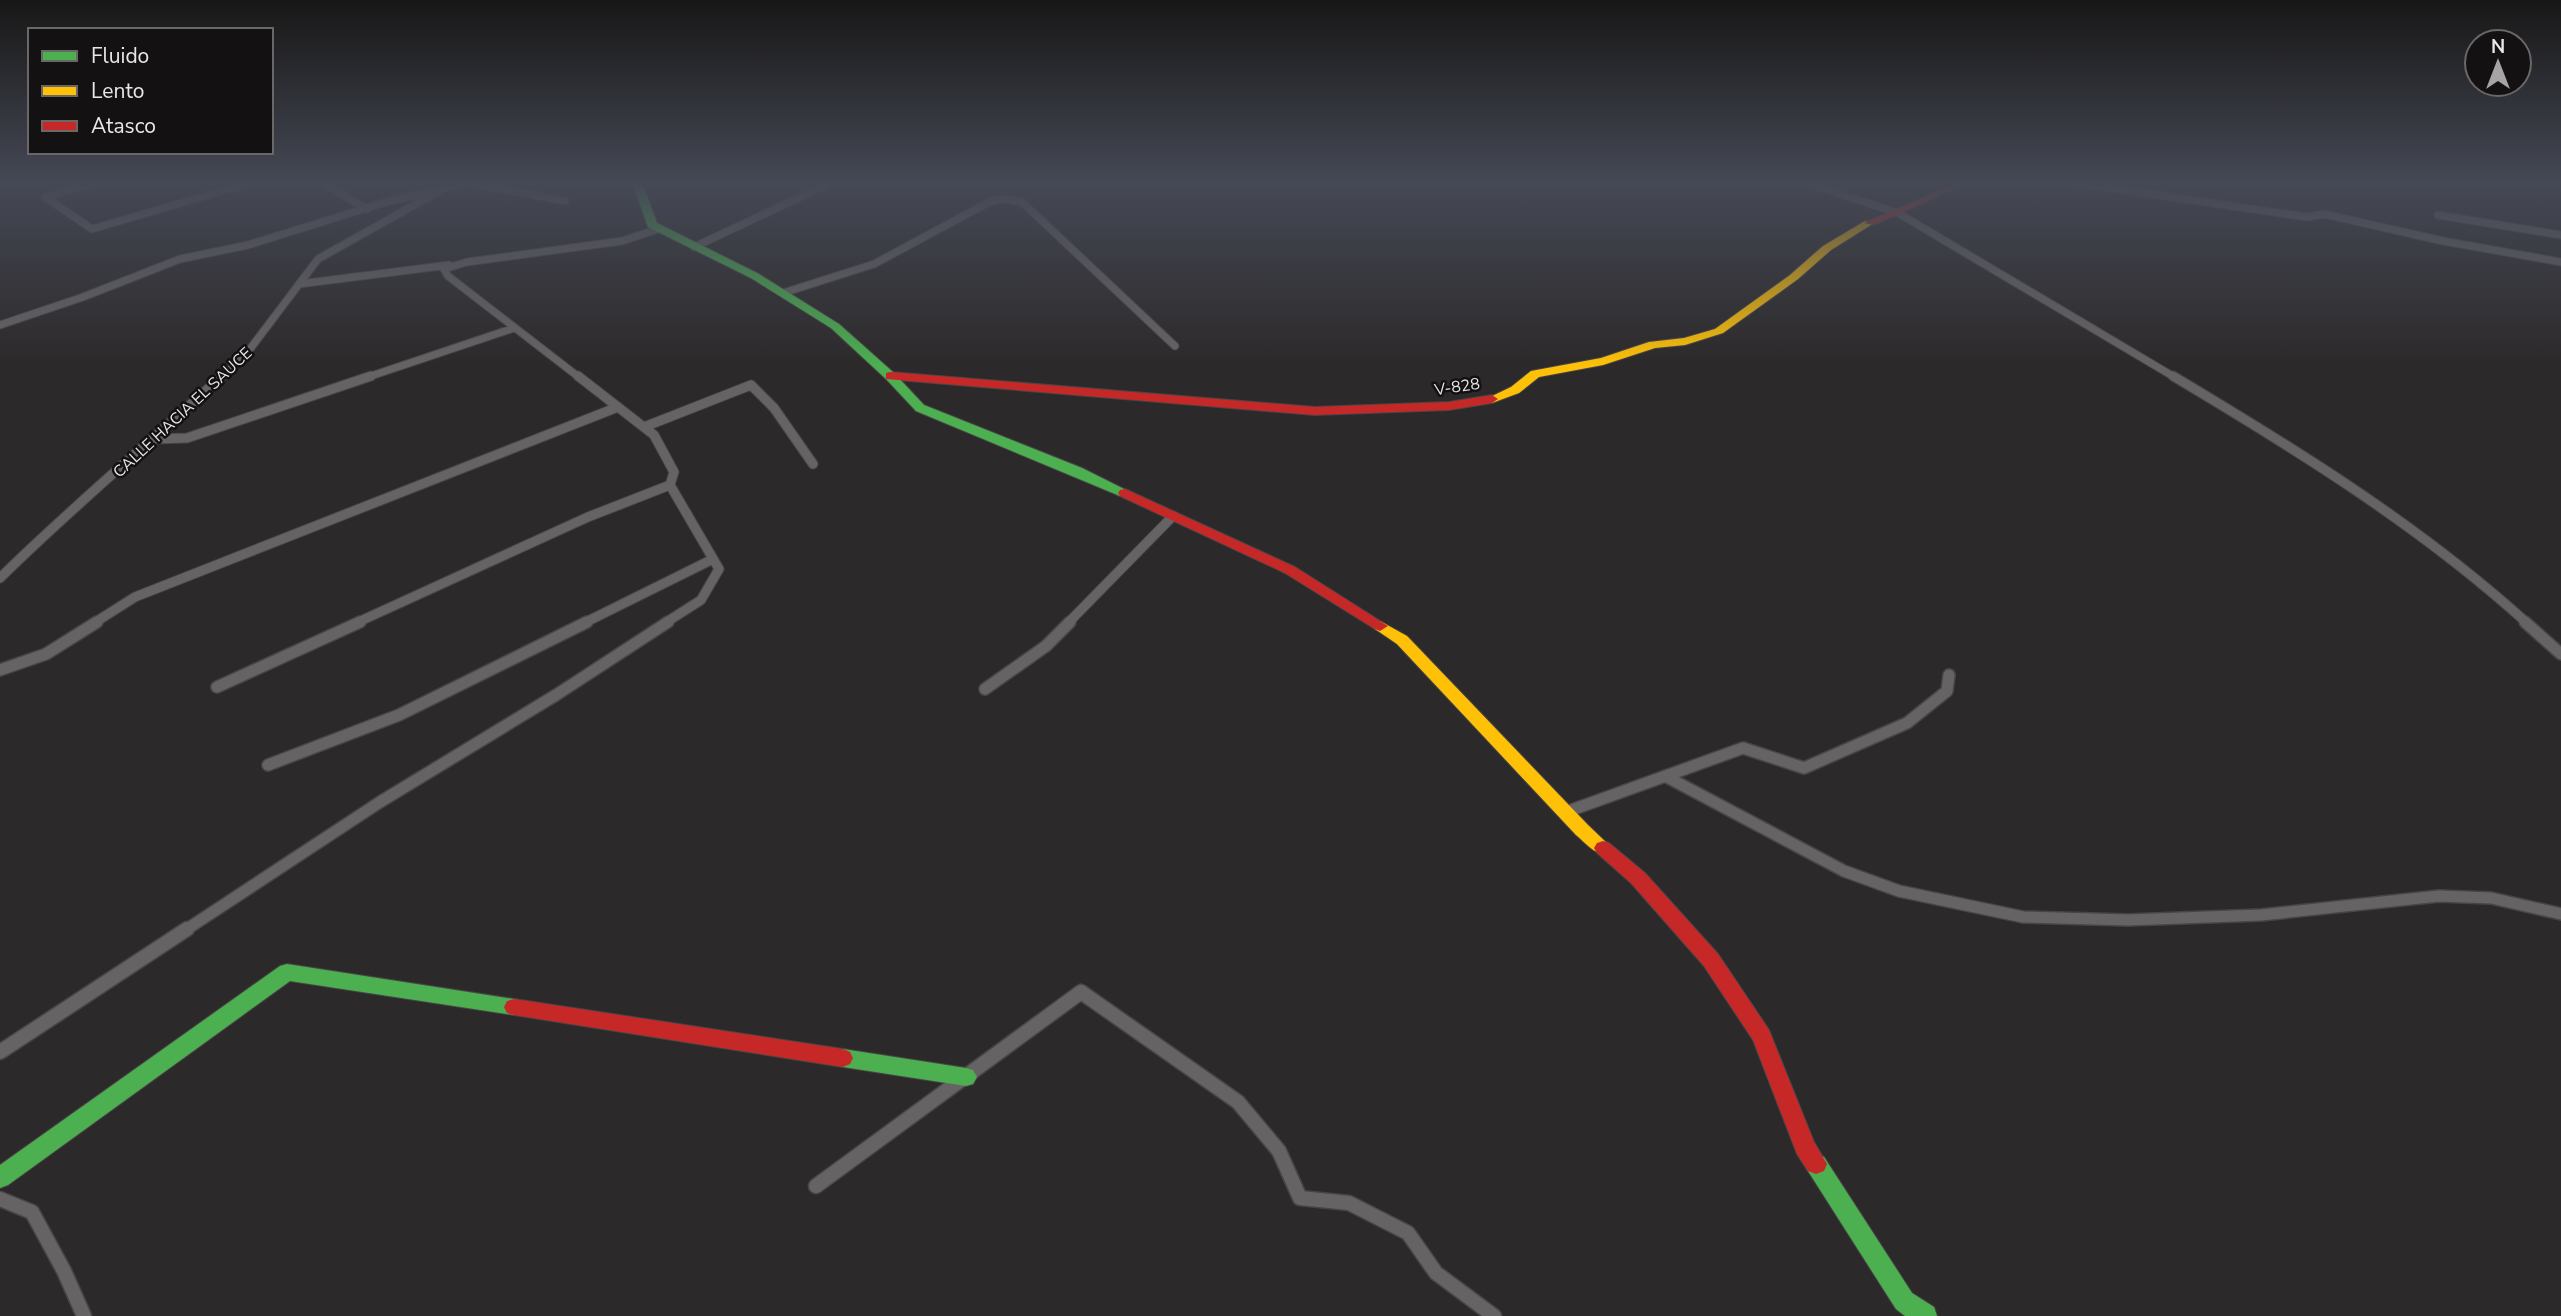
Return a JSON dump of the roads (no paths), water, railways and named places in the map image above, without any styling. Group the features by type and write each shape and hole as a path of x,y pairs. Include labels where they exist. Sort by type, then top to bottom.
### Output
{"street":[{"path":"0,325 83,297 180,259 253,243"},
{"name":"CALLE HACIA EL SAUCE","path":"0,578 247,353 318,259 346,243"},
{"path":"299,284 605,243"},
{"path":"687,243 755,276 835,326 890,376 920,408 1077,471 1290,570 1402,639 1566,812 1638,878 1711,960 1762,1036 1805,1147 1903,1301 1925,1316"},
{"path":"694,247 702,243"},
{"path":"783,293 874,264 912,243"},
{"path":"1066,243 1175,346"},
{"name":"V-828","path":"890,376 1315,411 1449,406 1502,397 1535,374 1603,361 1653,345 1685,341 1718,331 1794,277 1834,243"},
{"path":"1949,243 2154,363 2345,482 2509,607 2561,654"},
{"path":"2457,243 2561,262"},
{"path":"0,1052 380,802 556,695 701,600 719,569 670,485 674,472 654,435 448,276 444,269 450,265"},
{"path":"154,439 187,438 514,328"},
{"path":"644,427 751,385 774,408 813,464"},
{"path":"0,670 46,654 135,597 216,567 374,500 618,407"},
{"path":"217,687 588,517 670,485"},
{"path":"985,689 1046,646 1173,516"},
{"path":"268,765 399,715 713,559"},
{"path":"1566,812 1744,748 1804,768 1907,723 1947,691 1950,675"},
{"path":"1665,776 1844,872 1899,891 2023,917 2128,920 2261,915 2439,896 2491,898 2561,914"},
{"path":"0,1178 287,972 966,1077"},
{"path":"816,1186 1081,992 1238,1102 1279,1151 1300,1198 1349,1203 1408,1233 1436,1273 1494,1316"},
{"path":"0,1199 32,1212 64,1271 84,1316"}]}
